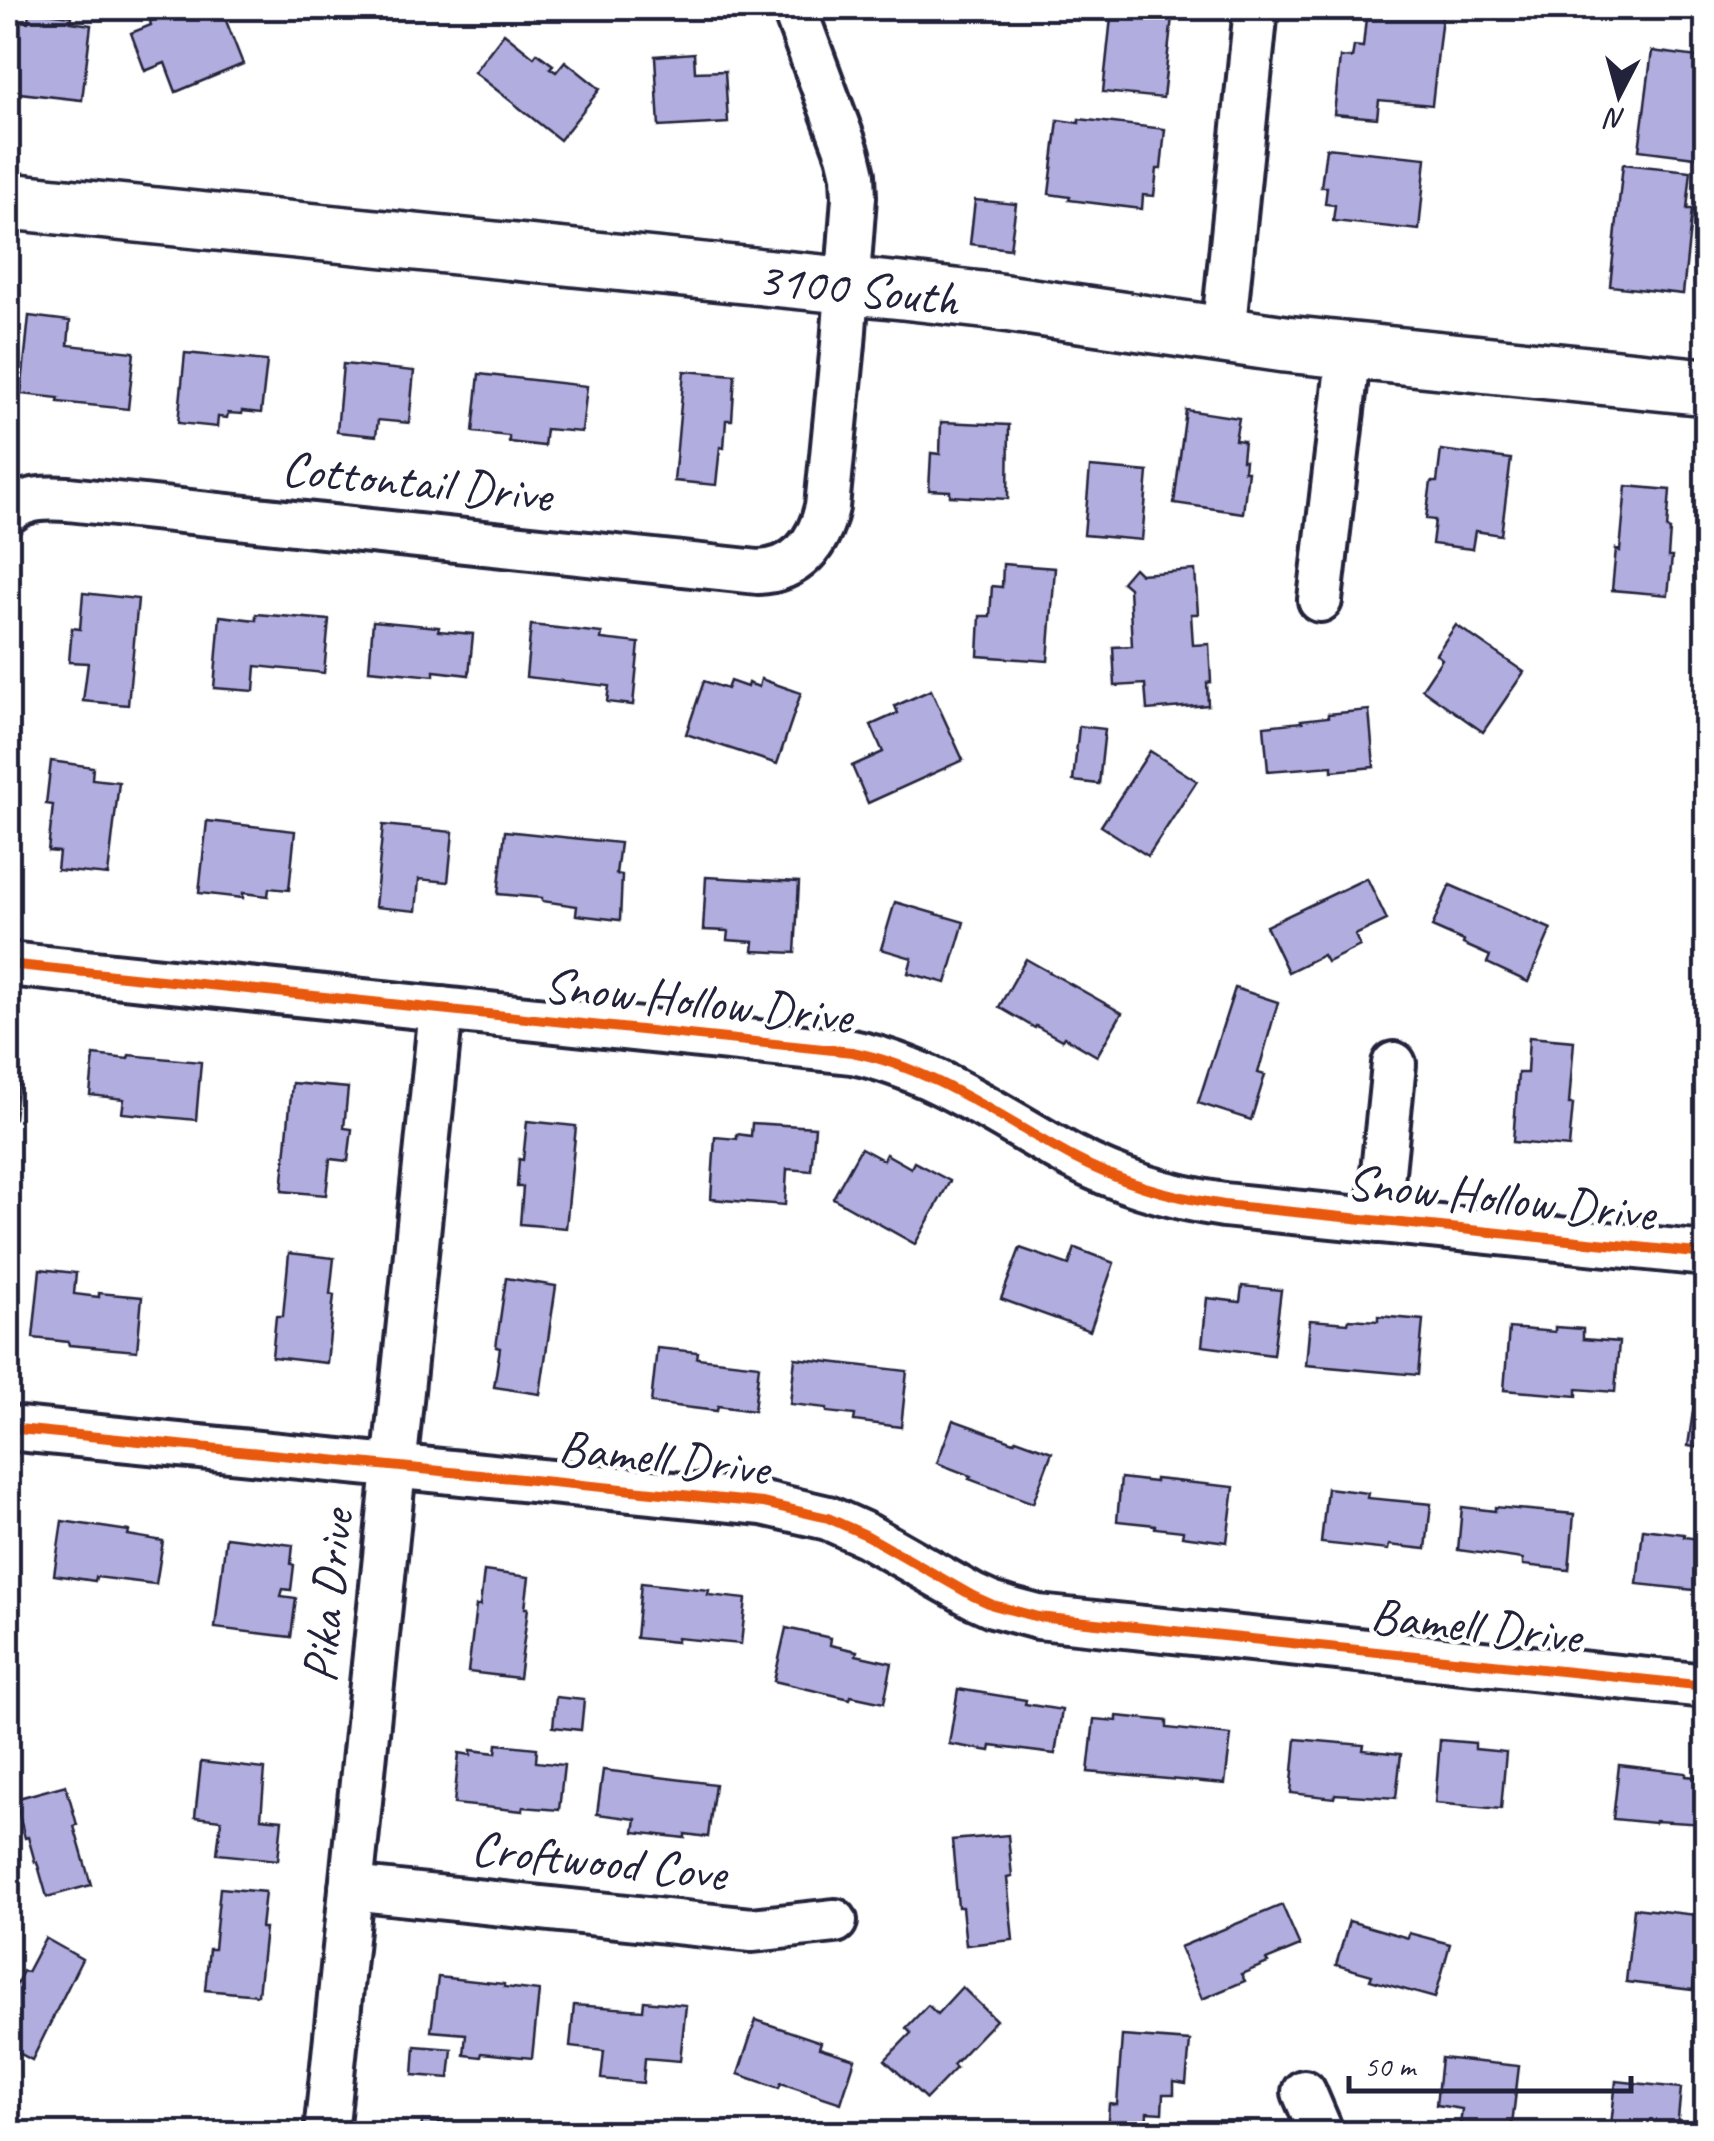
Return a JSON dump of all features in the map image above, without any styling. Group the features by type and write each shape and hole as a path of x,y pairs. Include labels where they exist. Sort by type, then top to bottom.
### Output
{"main road":[{"name":"3100 South","path":"8,201 848,286 1349,350 1706,387"}],"street":[{"path":"794,8 853,175 848,286"},
{"path":"1223,335 1256,8"},
{"name":"Cottontail Drive","path":"9,510 26,501 68,499 758,572 780,569 806,551 820,531 827,507 848,286"},
{"path":"1320,600 1349,350"},
{"name":"Snow Hollow Drive","path":"8,964 852,1052 926,1075 1074,1158 1144,1189 1224,1206 1706,1254"},
{"name":"Pika Drive","path":"326,2134 441,1009"},
{"path":"1378,1221 1394,1064"},
{"name":"Bamell Drive","path":"8,1428 763,1503 807,1512 866,1534 973,1596 1038,1617 1706,1686"},
{"name":"Croftwood Cove","path":"351,1888 752,1930 835,1921"},
{"path":"1304,2092 1322,2134"}],"building":[{"path":"186,8 221,8 243,64 176,92 165,63 145,71 131,33 151,25 150,21"},
{"path":"1112,8 1173,8 1163,98 1103,92"},
{"path":"1367,8 1442,16 1432,105 1379,100 1377,118 1334,114 1340,57 1352,58 1354,46 1363,47"},
{"path":"29,11 72,16 71,22 91,25 82,100 10,92 8,101 8,28 17,29 18,21 28,22"},
{"path":"504,33 534,57 537,53 553,65 550,68 556,72 565,61 600,89 560,140 474,72"},
{"path":"1652,51 1706,58 1703,158 1639,150"},
{"path":"694,53 695,72 725,71 728,123 659,127 655,56"},
{"path":"1079,119 1165,129 1154,196 1143,195 1142,209 1049,194 1058,120 1079,123"},
{"path":"1326,148 1426,158 1419,230 1333,221 1335,205 1325,204 1327,187 1321,187"},
{"path":"1623,164 1691,171 1687,209 1692,209 1683,294 1610,286"},
{"path":"975,200 1016,204 1010,249 970,244"},
{"path":"29,316 70,321 68,345 134,352 128,409 21,394"},
{"path":"185,353 267,361 261,413 228,413 227,418 218,417 217,427 178,423"},
{"path":"343,364 414,371 409,423 378,420 376,436 337,432"},
{"path":"684,371 735,375 732,420 726,420 716,485 674,481"},
{"path":"479,374 587,386 582,432 546,429 544,446 509,442 509,436 473,432"},
{"path":"1186,410 1239,418 1235,440 1244,441 1242,460 1244,471 1248,471 1243,513 1174,503"},
{"path":"941,422 1009,425 1008,499 950,496 950,491 929,490 931,453 940,454"},
{"path":"1441,450 1511,459 1501,535 1475,531 1472,549 1432,544 1435,520 1426,519"},
{"path":"1090,467 1148,472 1142,540 1084,535"},
{"path":"1626,486 1670,490 1667,529 1668,557 1672,557 1668,595 1612,590"},
{"path":"1003,564 1055,568 1048,661 978,656 980,616 990,616 992,586 1002,587"},
{"path":"1134,568 1140,574 1195,570 1198,614 1191,614 1193,645 1209,644 1208,705 1147,710 1145,684 1115,686 1113,647 1132,646 1129,588 1122,582"},
{"path":"83,593 138,599 128,705 83,701 88,663 69,662 72,628 80,629"},
{"path":"256,614 329,620 324,673 256,666 254,691 214,688 220,616 256,620"},
{"path":"373,621 473,634 469,675 369,670"},
{"path":"531,625 602,633 601,639 639,643 633,705 607,702 609,686 526,677"},
{"path":"1456,625 1524,672 1483,732 1422,689 1442,659 1436,654"},
{"path":"761,679 801,693 777,764 686,734 704,681 727,689 730,681 759,687"},
{"path":"931,690 963,760 868,803 852,766 883,752 871,725 898,713 895,706"},
{"path":"1369,710 1374,767 1268,771 1264,726"},
{"path":"1079,726 1105,729 1099,784 1073,781"},
{"path":"1150,751 1197,781 1148,856 1101,826"},
{"path":"51,761 93,767 92,779 119,782 108,875 57,870 59,852 48,851 53,805 46,804"},
{"path":"207,821 295,831 289,890 269,888 268,896 243,893 243,898 199,893"},
{"path":"383,825 453,832 448,882 419,879 416,911 375,907"},
{"path":"505,831 620,843 616,874 622,875 620,920 576,915 577,906 542,898 498,894"},
{"path":"706,877 799,882 795,953 753,951 754,942 727,940 728,931 703,930"},
{"path":"1367,878 1387,920 1355,935 1360,946 1327,962 1323,955 1288,972 1266,926"},
{"path":"1450,885 1551,929 1528,982 1487,963 1490,956 1432,927"},
{"path":"895,902 964,922 946,983 908,973 912,958 881,949"},
{"path":"1026,959 1122,1013 1097,1056 999,1007"},
{"path":"1235,988 1278,1002 1258,1073 1265,1075 1251,1120 1198,1103"},
{"path":"1529,1037 1574,1041 1569,1147 1513,1142 1518,1073 1527,1073"},
{"path":"94,1055 201,1062 196,1120 122,1113 124,1099 90,1095"},
{"path":"8,1072 19,1073 14,1118 8,1117"},
{"path":"292,1083 348,1088 344,1128 352,1129 348,1161 330,1159 326,1195 282,1191"},
{"path":"527,1121 576,1126 566,1228 520,1224 523,1187 517,1187"},
{"path":"752,1123 815,1127 811,1171 787,1169 785,1205 711,1199 715,1137 751,1136"},
{"path":"861,1148 883,1160 886,1154 911,1168 914,1162 950,1181 915,1244 833,1198"},
{"path":"1020,1248 1069,1265 1075,1248 1114,1263 1090,1331 1001,1299"},
{"path":"289,1253 334,1258 327,1363 272,1357 276,1316 283,1316"},
{"path":"40,1269 76,1273 74,1294 142,1297 137,1351 33,1338"},
{"path":"506,1278 556,1286 540,1394 494,1387"},
{"path":"1242,1286 1281,1290 1273,1355 1202,1346 1207,1298 1240,1302"},
{"path":"1378,1316 1423,1320 1418,1375 1306,1365 1310,1320 1348,1323 1349,1319 1378,1321"},
{"path":"1555,1327 1583,1329 1583,1339 1619,1342 1615,1392 1577,1389 1577,1396 1504,1390 1509,1328 1555,1332"},
{"path":"657,1348 698,1352 697,1358 759,1365 754,1411 651,1403"},
{"path":"795,1358 907,1371 901,1427 854,1421 855,1415 790,1404"},
{"path":"1706,1363 1706,1449 1688,1446 1694,1404 1698,1404"},
{"path":"953,1420 1052,1452 1033,1503 937,1463"},
{"path":"1121,1478 1234,1487 1227,1542 1182,1536 1183,1531 1155,1525 1117,1521"},
{"path":"1327,1488 1368,1493 1367,1498 1431,1504 1426,1549 1389,1545 1388,1550 1321,1543"},
{"path":"1462,1507 1574,1514 1569,1570 1523,1565 1523,1559 1458,1550"},
{"path":"62,1521 129,1531 128,1535 163,1541 156,1584 54,1575"},
{"path":"1643,1529 1706,1540 1704,1591 1637,1584"},
{"path":"226,1537 293,1545 291,1590 283,1589 281,1596 296,1598 291,1637 215,1628"},
{"path":"484,1571 529,1577 519,1678 468,1672"},
{"path":"641,1583 709,1590 708,1595 746,1599 741,1644 636,1638"},
{"path":"786,1628 831,1638 830,1645 892,1663 884,1703 774,1681"},
{"path":"958,1689 1062,1710 1055,1754 991,1746 990,1751 949,1744"},
{"path":"556,1697 584,1700 581,1730 553,1727"},
{"path":"1117,1716 1167,1721 1167,1728 1231,1735 1225,1784 1088,1772 1094,1719 1117,1721"},
{"path":"1296,1739 1364,1745 1363,1750 1401,1754 1396,1798 1291,1793"},
{"path":"1440,1740 1475,1743 1475,1749 1506,1752 1501,1809 1435,1803"},
{"path":"497,1744 537,1748 536,1762 564,1765 559,1810 523,1807 523,1811 454,1804 459,1753 496,1753"},
{"path":"201,1762 265,1769 261,1818 282,1820 278,1860 217,1854 221,1820 195,1817"},
{"path":"1619,1765 1706,1778 1706,1824 1613,1819"},
{"path":"603,1770 715,1784 708,1837 634,1832 636,1819 597,1814"},
{"path":"66,1785 91,1885 47,1897 15,1799"},
{"path":"1008,1835 1012,1877 1007,1878 1013,1940 966,1945 952,1840"},
{"path":"220,1888 265,1892 258,1995 205,1990"},
{"path":"1282,1905 1300,1946 1241,1974 1245,1981 1202,1999 1180,1947"},
{"path":"1634,1908 1706,1916 1706,1957 1697,1956 1693,1990 1626,1982"},
{"path":"1349,1921 1408,1938 1409,1933 1450,1944 1435,1998 1370,1980 1372,1975 1336,1965"},
{"path":"45,1938 82,1959 32,2060 8,2047 8,1995 23,1971 27,1972"},
{"path":"438,1977 539,1991 532,2058 464,2055 466,2034 431,2031"},
{"path":"962,1987 996,2020 926,2099 885,2060 911,2033 906,2028 928,2005 937,2014"},
{"path":"644,2001 686,2005 680,2061 645,2058 643,2083 601,2079 604,2051 570,2047 574,2005 643,2010"},
{"path":"756,2020 821,2042 819,2048 855,2059 841,2103 738,2074"},
{"path":"1122,2036 1190,2041 1186,2084 1174,2082 1174,2094 1163,2094 1162,2113 1147,2112 1146,2134 1107,2133 1109,2104 1117,2105"},
{"path":"415,2046 452,2049 449,2078 413,2075"},
{"path":"1441,2058 1519,2066 1511,2134 1459,2134 1462,2109 1436,2105"},
{"path":"1616,2081 1681,2088 1677,2128 1663,2127 1662,2134 1610,2134"},
{"path":"422,2121 467,2125 467,2134 421,2134"}],"cycle path":[{"path":"8,964 852,1052 938,1082 1109,1174 1184,1198 1706,1254"},
{"path":"8,1428 763,1503 828,1518 866,1535 973,1596 1038,1617 1706,1686"}]}
